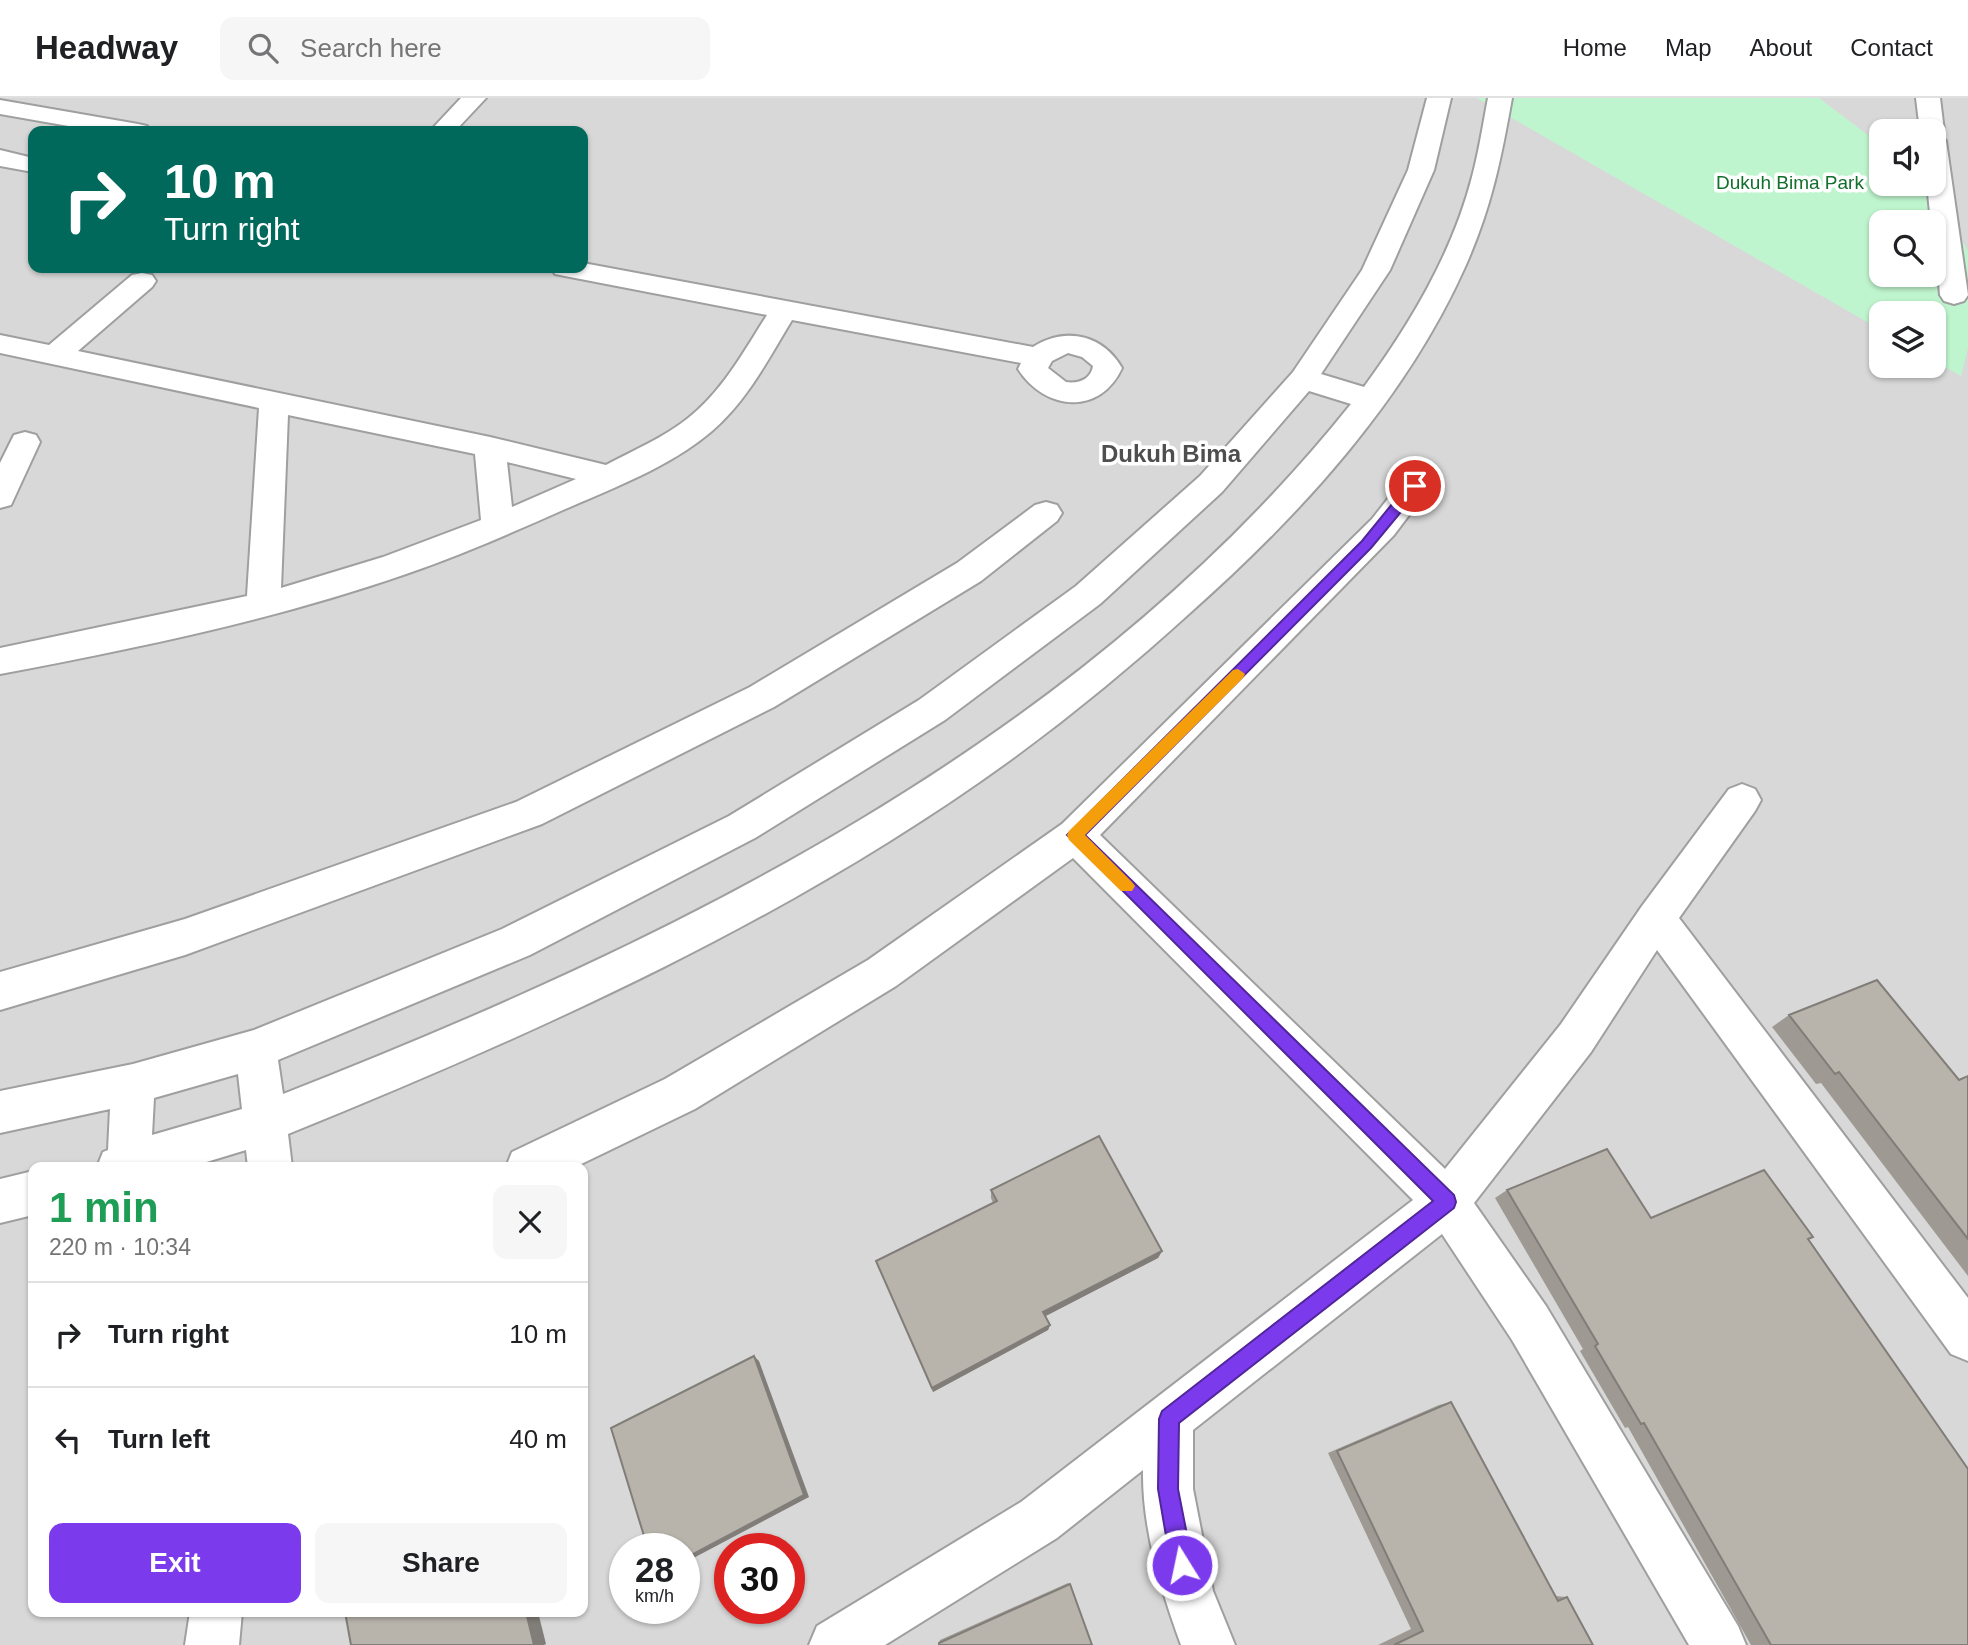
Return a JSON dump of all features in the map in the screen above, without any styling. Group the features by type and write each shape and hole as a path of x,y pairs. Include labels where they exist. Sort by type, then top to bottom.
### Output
{"street":[{"path":"447,126 474,98"},
{"path":"0,1111 133,1084 256,1049 516,942 742,827 932,710 1088,595 1211,484 1303,379 1377,270 1421,170 1440,98"},
{"path":"138,1162 264,1122 543,1007 785,884 987,757 1151,633 1278,513 1372,400 1441,288 1482,186 1500,98"},
{"path":"1928,98 1931,119"},
{"path":"0,107 109,126"},
{"path":"0,158 28,164"},
{"path":"1941,196 1954,295"},
{"path":"588,272 1037,357"},
{"path":"55,355 142,281"},
{"path":"0,661 142,635 365,576 498,526 610,477 675,440 711,415 744,372 785,308"},
{"path":"0,344 490,447 610,477"},
{"path":"1303,379 1372,400"},
{"path":"263,605 274,403"},
{"path":"0,497 25,442"},
{"path":"490,447 498,526"},
{"path":"538,1162 680,1094 882,973 1075,835 1365,546 1415,486"},
{"path":"0,991 184,937 529,813 762,697 969,572 1046,513"},
{"path":"836,1645 1039,1520 1447,1202 1576,1038 1656,918 1742,800"},
{"path":"1075,835 1447,1202 1529,1323 1719,1645"},
{"path":"1656,918 1968,1337"},
{"path":"256,1049 269,1162"},
{"path":"125,1162 133,1084"},
{"path":"0,1201 28,1194"},
{"path":"1169,1419 1168,1489 1186,1591 1208,1645"},
{"path":"212,1645 215,1617"}],"shaded area":[{"path":"0,98 1968,98 1968,1645 0,1645"}],"green space":[{"name":"Dukuh Bima Park","path":"1477,98 1819,98 1869,136 1869,196 1937,196 1945,210 1869,210 1869,287 1946,287 1946,212 1968,251 1968,348 1961,376 1946,368 1946,301 1869,301 1869,323"}],"building":[{"path":"1877,980 1959,1080 1968,1076 1968,1239 1839,1072 1835,1074 1789,1015"},
{"path":"1099,1136 1162,1251 1043,1312 1050,1325 932,1388 876,1261 997,1201 991,1190"},
{"path":"1607,1149 1651,1218 1764,1170 1813,1237 1808,1239 1968,1469 1968,1645 1771,1645 1644,1423 1641,1424 1595,1346 1598,1344 1507,1190"},
{"path":"754,1356 804,1495 733,1533 714,1533 714,1543 700,1550 700,1533 643,1533 611,1428"},
{"path":"1451,1402 1558,1601 1567,1597 1593,1645 1394,1645 1423,1631 1337,1451"},
{"path":"1070,1584 1092,1645 939,1645 939,1643"},
{"path":"346,1617 527,1617 534,1645 351,1645"}],"slow traffic":[{"path":"1127,886 1075,835 1238,674"}],"district":[{"name":"Dukuh Bima","path":"1171,453"}],"route":[{"path":"1182,1565 1168,1489 1169,1419 1447,1202 1075,835 1284,629 1383,527 1415,486"}]}
